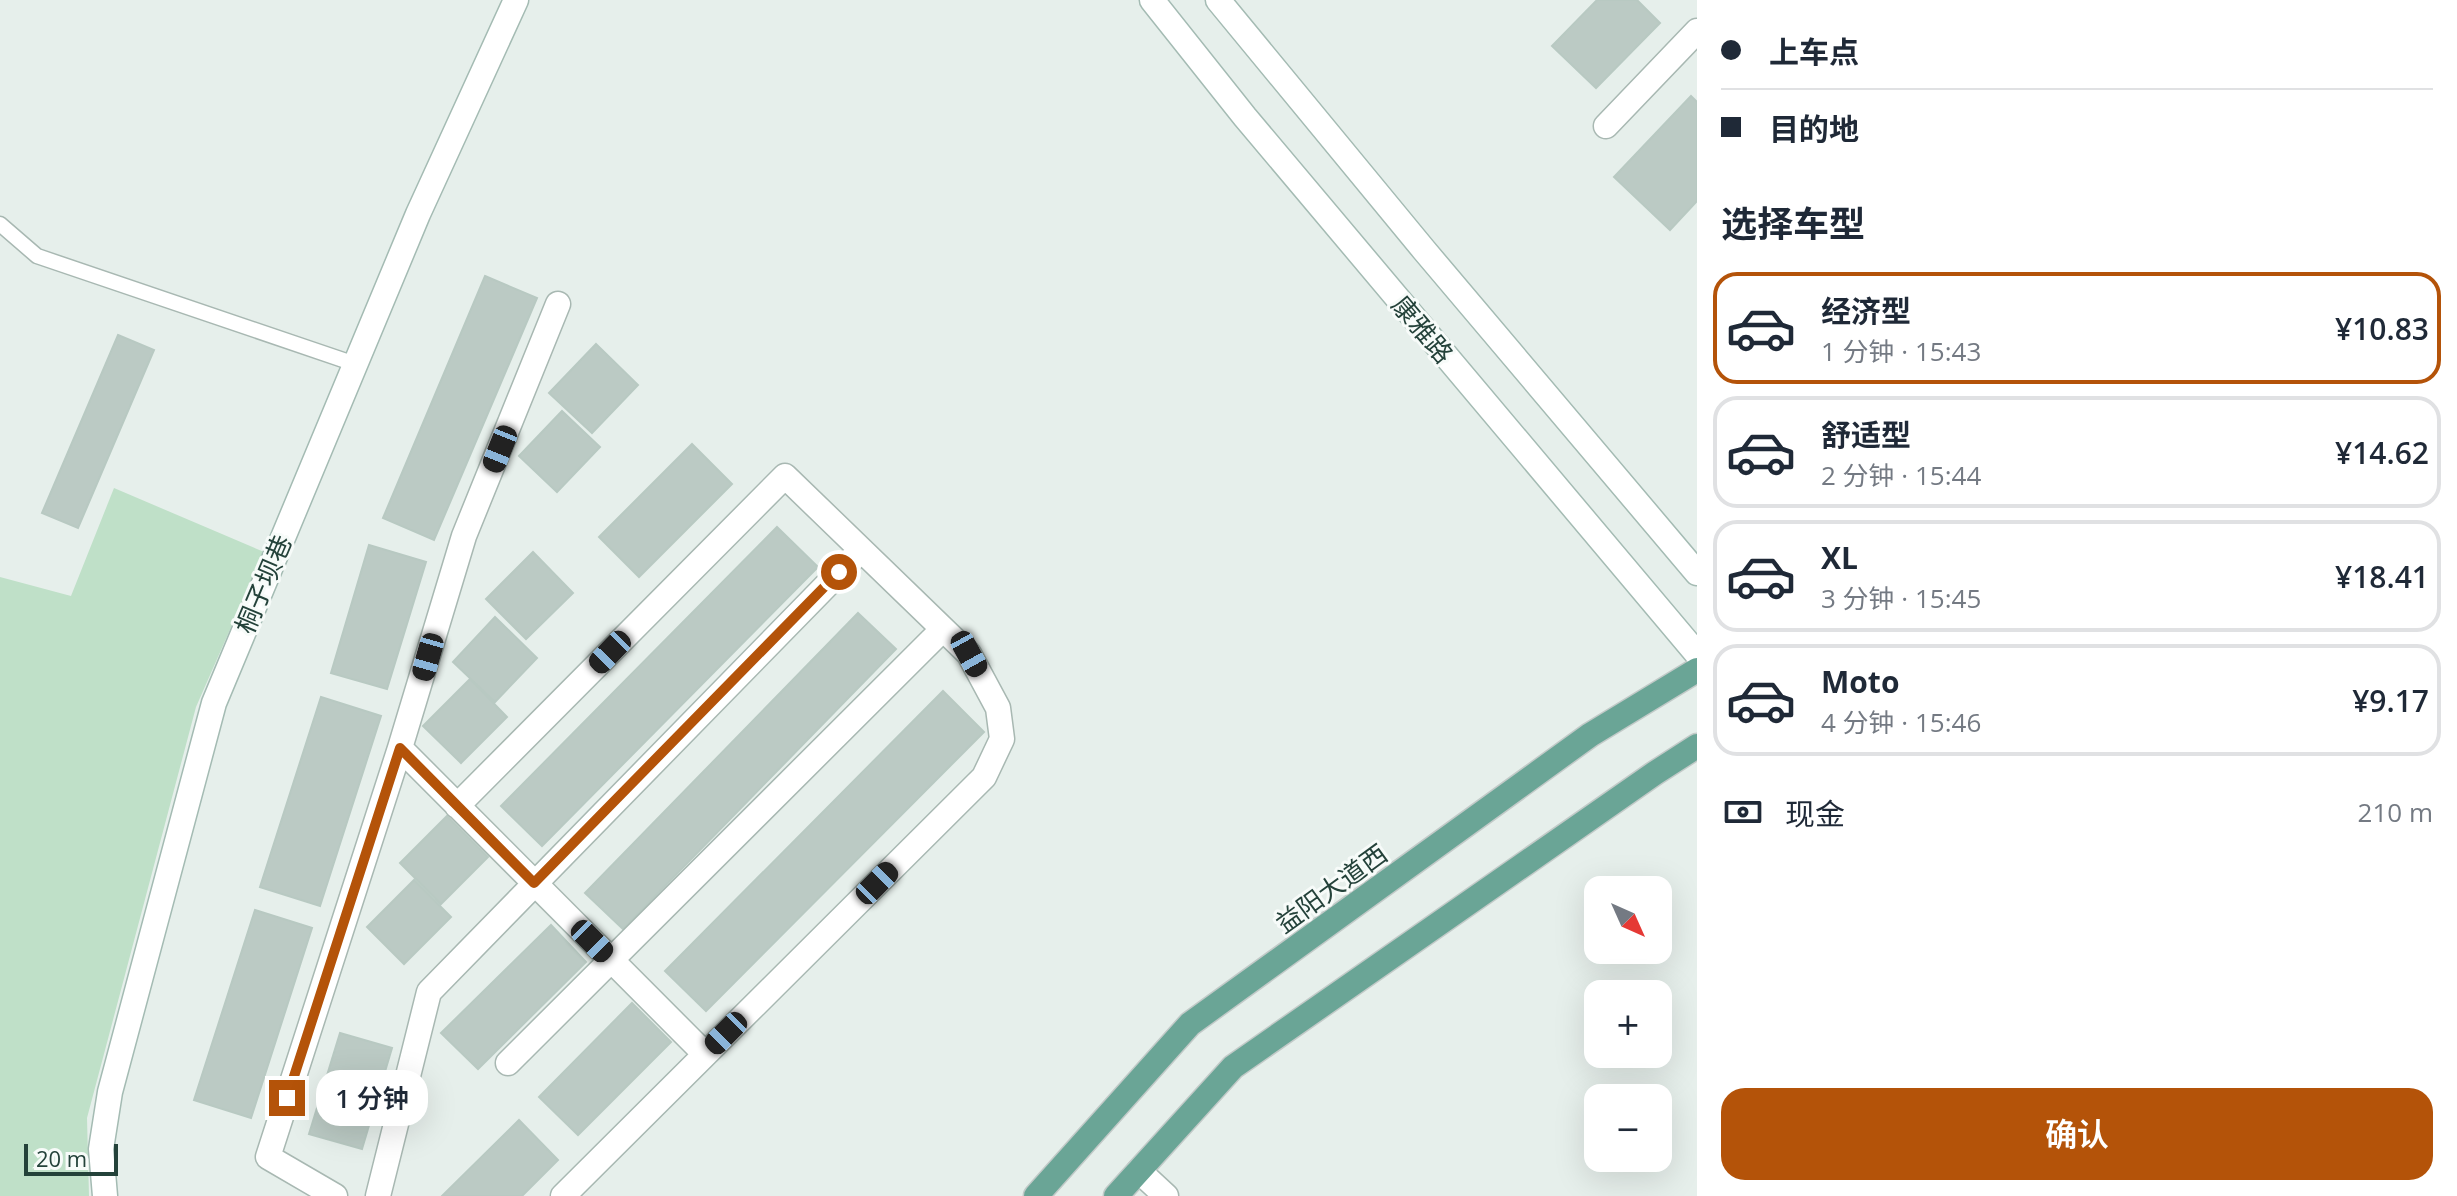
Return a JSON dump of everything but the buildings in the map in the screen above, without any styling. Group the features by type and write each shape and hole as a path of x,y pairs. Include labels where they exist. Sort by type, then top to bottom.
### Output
{"main road":[{"name":"益阳大道西","path":"1036,1196 1190,1024 1590,735 1697,670"},
{"path":"1116,1196 1233,1067 1697,746"}],"street":[{"name":"桐子坝巷","path":"105,1196 101,1149 110,1092 214,703 418,214 516,0"},
{"name":"康雅路","path":"1152,0 1245,117 1697,654"},
{"name":"康雅路","path":"1218,0 1697,573"},
{"path":"1606,126 1697,31"},
{"path":"335,1196 268,1157 400,748 464,536 558,304"},
{"path":"457,806 785,476 969,654 998,708 1002,739 984,777 563,1196"},
{"path":"378,1196 429,992 861,550"},
{"path":"508,1063 942,630"},
{"path":"400,748 705,1054"},
{"path":"1139,1171 1166,1196"}],"lane":[{"path":"0,224 37,256 355,364"}],"green space":[{"path":"114,488 264,552 196,707 87,1118 89,1196 0,1196 0,577 71,596"}],"route":[{"path":"287,1098 400,748 534,883 839,572"}]}
